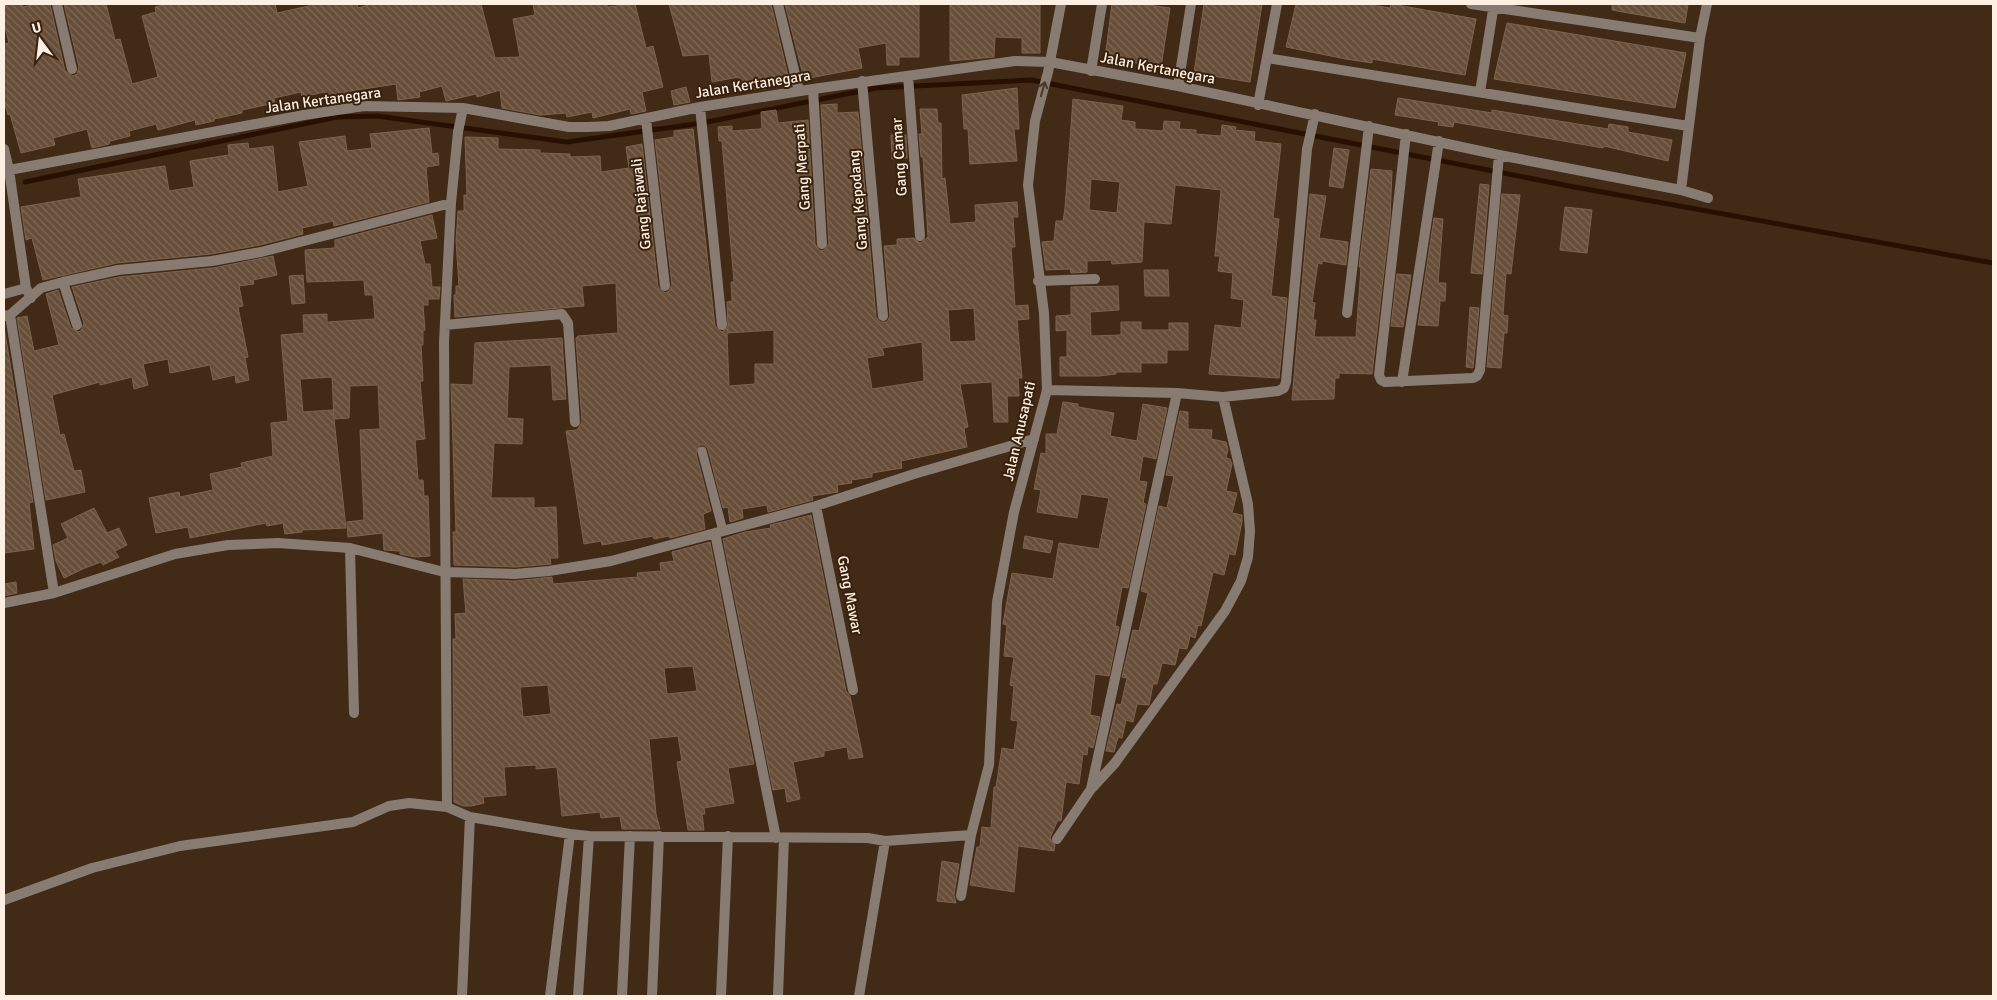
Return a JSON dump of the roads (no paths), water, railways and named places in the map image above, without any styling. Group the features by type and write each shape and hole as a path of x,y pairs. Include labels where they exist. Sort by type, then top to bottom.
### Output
{"street":[{"path":"57,4 72,69"},
{"path":"778,4 799,91"},
{"name":"Jalan Anusapati","path":"961,896 971,835 989,765 997,602 1014,512 1047,390 1044,313 1038,280 1028,185 1032,138 1038,106 1049,67 1061,4"},
{"path":"1091,71 1102,4"},
{"path":"1178,86 1191,4"},
{"path":"1258,104 1278,4"},
{"path":"1471,4 1700,38"},
{"path":"1681,190 1700,38 1707,4"},
{"path":"1480,92 1494,6"},
{"path":"1267,58 1688,126"},
{"name":"Jalan Kertanegara","path":"7,170 304,115 364,106 462,112 569,128 609,126 647,121 799,91 813,92 863,88 908,82 1015,61 1049,67 1091,71 1178,86 1314,116 1368,131 1406,134 1438,145 1499,159 1681,190 1708,198"},
{"name":"Gang Camar","path":"908,82 920,236"},
{"name":"Gang Kepodang","path":"863,88 883,316"},
{"name":"Gang Merpati","path":"813,92 822,244"},
{"path":"700,111 722,325"},
{"path":"447,807 444,572 445,325 451,203 458,132 462,112"},
{"path":"1047,390 1177,393 1223,397 1278,391 1284,388 1307,149 1314,116"},
{"name":"Gang Rajawali","path":"647,121 665,286"},
{"path":"1347,313 1368,131"},
{"path":"1406,134 1400,172 1379,375 1381,380 1385,382 1472,378 1477,376 1480,370 1499,159"},
{"path":"1402,382 1432,174 1438,145"},
{"path":"4,149 28,293"},
{"path":"4,294 28,293 63,282 118,270 212,261 261,252 451,203"},
{"path":"1038,280 1095,279"},
{"path":"63,282 78,325"},
{"path":"28,293 7,316 54,593"},
{"path":"445,325 562,314 568,323 575,422"},
{"path":"1091,789 1177,393"},
{"path":"1057,839 1091,789 1115,763 1214,627 1240,582 1248,557 1250,531 1248,504 1223,397"},
{"path":"4,602 54,593 175,554 228,545 278,543 350,548 444,572 515,574 549,570 611,560 816,506 914,474 1034,439"},
{"name":"Gang Mawar","path":"816,506 854,690"},
{"path":"719,532 780,838 778,996"},
{"path":"350,548 354,713"},
{"path":"4,900 92,868 180,846 353,822 389,806 409,803 447,807 470,817 589,836 868,838 885,841 962,838 971,835"},
{"path":"462,996 470,817"},
{"path":"550,996 570,834"},
{"path":"578,996 589,836"},
{"path":"622,996 630,836"},
{"path":"652,996 659,836"},
{"path":"721,996 728,836"},
{"path":"859,996 885,841"}],"lane":[{"path":"702,451 719,532"}],"waterway":[{"path":"25,182 337,117 377,116 567,142 702,123 876,88 1031,80 1569,186 1993,263"}]}
